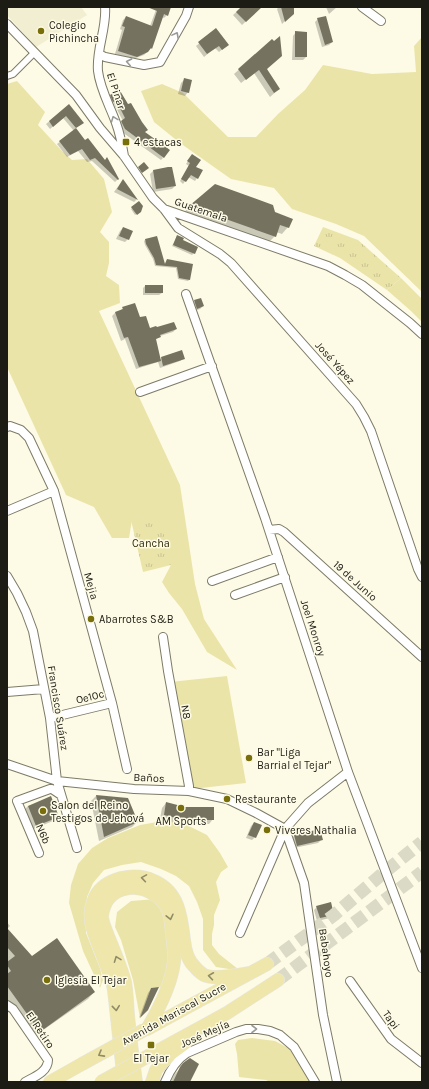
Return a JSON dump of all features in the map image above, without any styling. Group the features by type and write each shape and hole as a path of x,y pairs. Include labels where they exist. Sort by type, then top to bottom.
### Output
{"main road":[{"path":"124,1082 114,990 92,928 90,918 92,904 96,894 105,885 113,880 126,877 150,879 160,884 170,892 176,902 181,915 185,949 194,967 205,975 221,977 250,973"},
{"path":"136,1082 125,984 102,918 105,905 110,898 116,892 131,888 139,888 157,895 164,902 171,918 174,952 172,975 160,1006 146,1030"},
{"name":"Avenida Mariscal Sucre","path":"50,1082 267,964"},
{"path":"152,1082 156,1070 170,1054 227,1013 278,980"},
{"path":"100,1082 227,1013"}],"street":[{"name":"El Pinar","path":"105,7 106,17 99,54 98,72 103,90 121,137 124,156"},
{"path":"99,54 105,57 144,65 160,62 186,16 189,7"},
{"path":"362,7 381,21"},
{"name":"Guatemala","path":"7,24 76,95 164,209 328,266 362,285 410,322 422,334"},
{"path":"10,75 34,52"},
{"name":"José Yépez","path":"164,209 178,228 220,254 231,263 356,404 371,431 422,577"},
{"name":"Joel Monroy","path":"186,294 285,577 348,772 422,968"},
{"path":"140,392 212,366"},
{"name":"Mejia","path":"7,427 10,426 21,430 29,438 54,491 112,703 128,770"},
{"path":"7,511 54,491"},
{"name":"19 de Junio","path":"269,530 279,529 284,532 422,657"},
{"path":"212,581 278,557"},
{"name":"Francisco Suárez","path":"7,576 18,593 33,631 50,718 57,781 77,848"},
{"path":"235,595 285,577"},
{"name":"N8","path":"163,637 189,791"},
{"path":"7,692 44,689"},
{"name":"Oe10c","path":"50,718 112,703"},
{"name":"Baños","path":"7,764 57,781 134,789 189,791 227,798 285,830"},
{"path":"240,933 285,830 308,803 348,772"},
{"name":"N6b","path":"39,853 17,801 50,789 61,795"},
{"name":"Babahoyo","path":"285,830 304,883 323,1016 337,1082"},
{"name":"Tapi","path":"350,981 392,1039 422,1063"},
{"name":"El Retiro","path":"7,1005 12,1009 48,1060 48,1065 45,1070 25,1082"},
{"name":"José Mejía","path":"165,1082 173,1065 187,1053 246,1029 270,1031 286,1040 294,1047 315,1082"}],"shaded area":[{"name":"Colegio Pichincha","path":"7,7 81,7 87,15 36,47 7,15"}],"green space":[{"path":"422,37 422,292 364,236 336,224 292,209 274,188 231,179 180,143 154,122 141,91 162,84 183,93 228,137 256,137 278,114 305,90 323,65 372,74 416,72 414,46"},
{"path":"17,81 45,112 38,125 72,160 87,159 104,179 112,212 100,232 109,242 109,263 106,276 119,285 120,303 99,311 180,485 195,584 204,619 237,670 207,652 182,609 162,582 171,565 132,520 129,538 112,538 94,507 66,495 7,367 7,84"},
{"path":"323,227 358,240 401,278 387,290 340,258 314,246"},
{"path":"401,278 422,299 422,322 387,290"},
{"name":"Cancha","path":"160,517 171,565 143,572 131,520"},
{"path":"227,676 246,783 192,789 170,682"},
{"path":"163,821 183,823 207,835 228,867 221,872 216,882 220,900 214,915 212,945 219,954 238,969 216,967 203,950 203,919 189,886 176,876 141,862 104,870 93,883 87,897 86,933 100,968 103,980 100,988 83,951 69,903 71,885 78,864 92,848 108,838 140,825"},
{"path":"156,899 163,905 169,960 163,987 151,988 140,1018 133,980 121,940 115,927 117,912 131,901"},
{"path":"252,1038 275,1041 290,1049 310,1082 270,1082 266,1080 239,1077 235,1044 238,1040"}],"building":[{"path":"147,7 171,7 168,16 164,14 152,49 151,48 148,52 137,57 118,51 125,27 122,26 126,16 152,26 157,11"},
{"path":"241,7 262,7 246,22 236,12"},
{"path":"281,7 294,7 294,14 285,22"},
{"path":"326,16 333,42 325,45 317,18"},
{"path":"216,28 229,45 222,50 219,46 207,54 198,42"},
{"path":"295,31 307,32 307,57 295,57"},
{"path":"280,36 282,56 267,69 280,89 274,93 259,70 246,80 238,69 272,39 274,41"},
{"path":"184,78 192,80 189,93 181,91"},
{"path":"119,89 128,104 131,103 148,130 145,132 170,150 164,158 125,129 121,121 125,118 116,100 113,102 110,95"},
{"path":"69,104 84,123 76,128 66,116 53,127 49,121"},
{"path":"76,128 85,140 88,138 105,160 107,157 119,179 118,180 95,158 90,160 82,149 70,155 59,141"},
{"path":"192,154 201,160 196,167 203,170 198,179 191,175 186,182 181,179 190,163 187,161"},
{"path":"144,162 149,168 142,173 138,167"},
{"path":"172,167 176,186 156,189 153,170"},
{"path":"123,179 138,200 117,189"},
{"path":"215,184 273,205 275,212 293,219 289,228 280,225 276,237 189,206"},
{"path":"139,201 143,206 141,212 137,215 131,207"},
{"path":"123,227 133,231 129,240 119,236"},
{"path":"177,235 184,238 183,240 198,247 195,254 173,245"},
{"path":"157,236 165,264 167,259 193,264 190,280 179,278 177,267 156,265 145,239"},
{"path":"145,285 163,285 163,293 145,293"},
{"path":"201,298 204,306 197,309 194,300"},
{"path":"135,303 140,317 146,316 150,328 174,322 177,329 160,335 161,337 156,339 161,361 139,367 128,337 124,338 115,312 123,309 122,307"},
{"path":"182,350 185,359 163,366 161,357"},
{"path":"96,795 128,798 138,822 104,837"},
{"name":"Salon del Reino Testigos de Jehová","path":"51,796 59,817 36,826 28,806"},
{"path":"166,802 185,807 214,807 214,820 184,820 164,815"},
{"path":"254,822 262,825 256,838 248,835"},
{"path":"320,829 323,840 297,846 294,835"},
{"path":"331,902 334,915 320,918 316,906"},
{"name":"Iglesia El Tejar","path":"7,928 32,956 57,938 95,992 40,1032 7,986 7,974 11,971 7,965 7,962 15,956 7,947"},
{"path":"159,987 148,1010 140,1018 151,988"},
{"path":"190,1058 199,1064 190,1082 173,1082 180,1067"}],"tunnel":[{"path":"267,964 334,915 422,842"},
{"path":"278,980 422,872"}],"place":[{"name":"Colegio Pichincha","path":"41,31"},
{"name":"4 estacas","path":"126,142"},
{"name":"Abarrotes S&B","path":"91,619"},
{"name":"Bar \"Liga Barrial el Tejar\"","path":"249,758"},
{"name":"Restaurante","path":"227,799"},
{"name":"AM Sports","path":"181,808"},
{"name":"Salon del Reino Testigos de Jehová","path":"43,811"},
{"name":"Viveres Nathalia","path":"267,830"},
{"name":"Iglesia El Tejar","path":"47,980"},
{"name":"El Tejar","path":"151,1045"}]}
